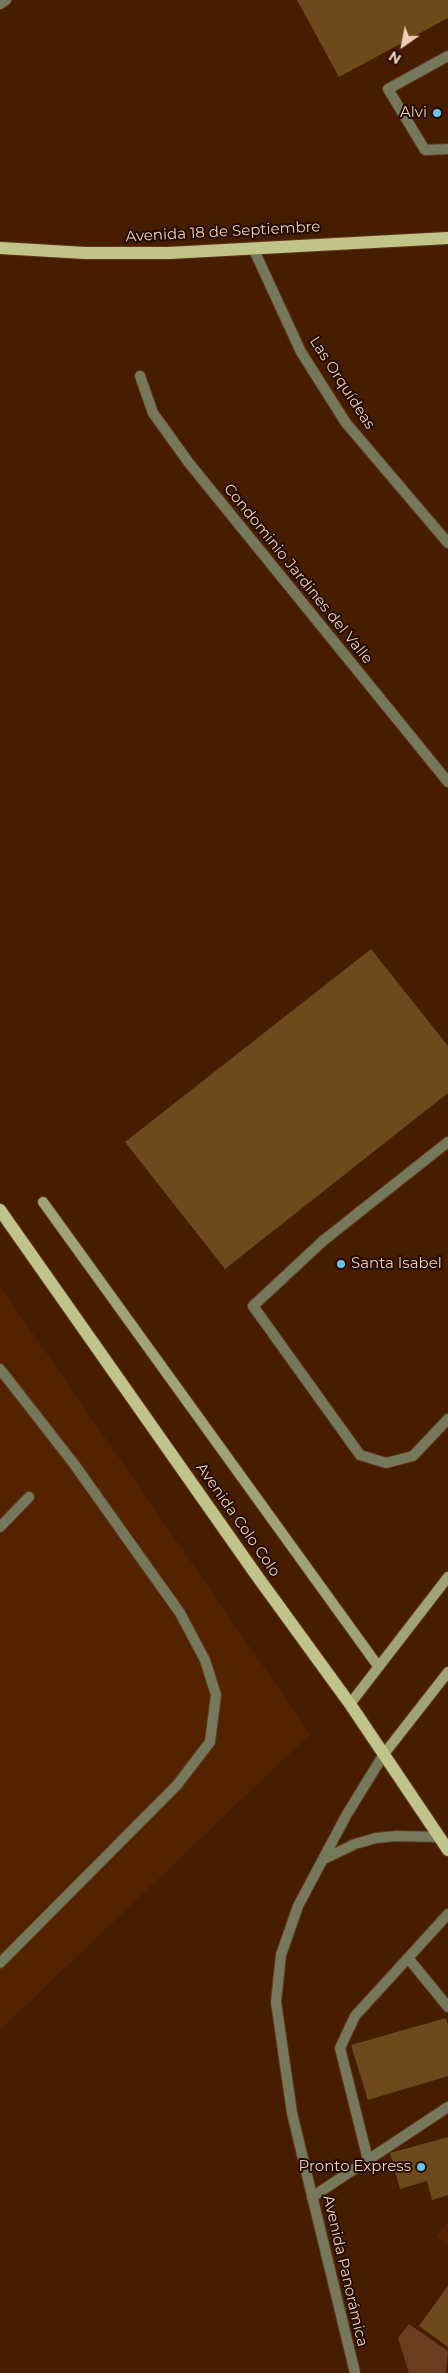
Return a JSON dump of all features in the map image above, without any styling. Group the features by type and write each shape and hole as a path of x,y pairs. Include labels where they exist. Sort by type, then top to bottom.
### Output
{"main road":[{"name":"Avenida 18 de Septiembre","path":"0,248 169,253 448,238"},
{"name":"Avenida Colo Colo","path":"0,1210 257,1576 350,1704 448,1850"}],"street":[{"path":"0,4 6,0"},
{"path":"448,56 388,89 425,150 448,150"},
{"name":"Las Orquídeas","path":"253,248 301,352 346,423 448,543"},
{"name":"Condominio Jardines del Valle","path":"140,376 153,413 189,463 448,782"},
{"path":"448,1142 324,1240 252,1306 360,1455 386,1463 413,1456 448,1419"},
{"name":"Avenida Colo Colo","path":"43,1202 378,1666"},
{"path":"0,1369 74,1464 180,1613 204,1660 216,1695 210,1742 177,1785 0,1964"},
{"path":"0,1527 28,1497"},
{"path":"350,1704 448,1577"},
{"name":"Avenida Panorámica","path":"355,2373 292,2113 276,2002 281,1955 298,1906 347,1814 384,1754 448,1672"},
{"path":"324,1859 355,1844 376,1838 396,1836 439,1837"},
{"path":"368,2160 340,2048 355,2016 448,1914"},
{"path":"408,1958 448,2007"},
{"path":"312,2197 448,2106"}],"shaded area":[{"path":"0,1286 310,1734 0,2030"},
{"path":"448,2221 448,2244 437,2236"},
{"path":"409,2324 448,2351 446,2373 409,2373 398,2338"}],"building":[{"path":"297,0 448,0 448,18 339,77"},
{"path":"371,949 448,1046 448,1093 225,1269 125,1142"},
{"path":"446,2018 448,2026 448,2076 368,2100 351,2045"},
{"name":"Pronto Express","path":"448,2137 448,2195 432,2200 427,2181 400,2189 390,2153"},
{"path":"448,2286 448,2347 419,2326"}],"place":[{"name":"Alvi","path":"437,113"},
{"name":"Santa Isabel","path":"341,1264"},
{"name":"Pronto Express","path":"421,2167"}]}
